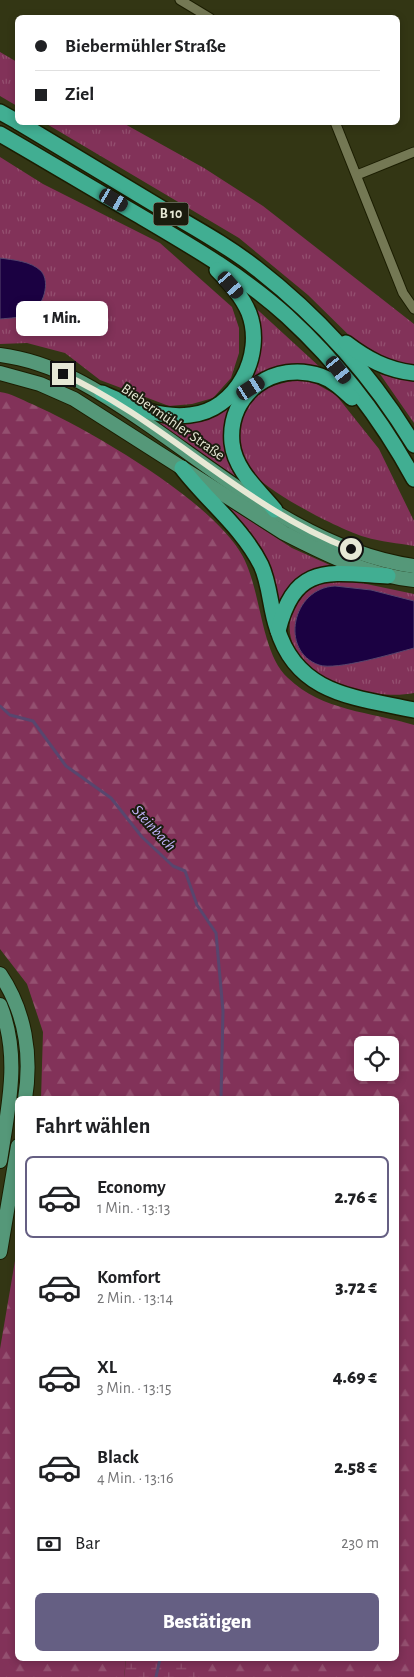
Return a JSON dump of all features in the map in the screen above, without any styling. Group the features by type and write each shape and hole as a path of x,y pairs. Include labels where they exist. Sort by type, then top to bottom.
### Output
{"highway":[{"name":"B 10","path":"0,112 15,120"},
{"name":"B 10","path":"23,125 208,236 255,267 314,318 347,353 374,387 414,445"},
{"name":"B 10","path":"0,134 195,248 242,280 286,315 339,370 382,427 414,479"},
{"path":"102,393 151,412 174,416 193,415 214,408 233,393 245,375 252,356 254,336 249,314 238,294 195,248"},
{"path":"314,318 376,364 390,369 414,373"},
{"path":"274,510 239,466 232,444 235,414 241,401 251,388 268,377 284,372 302,372 321,376 338,385 382,427"},
{"path":"182,468 201,494 240,532 262,566 278,633 288,657 309,678 341,694 414,710"},
{"path":"278,633 290,596 300,585 325,574 388,576"},
{"path":"370,700 414,698"}],"main road":[{"name":"Biebermühler Straße","path":"0,355 29,360 102,393 274,510"},
{"path":"4,374 40,384 74,400 284,533 318,551 349,564 388,576 414,580"},
{"path":"274,510 338,544 365,554 414,566"},
{"path":"0,974 13,994 25,1029 28,1066 26,1096"},
{"path":"0,1005 9,1032 12,1065 0,1161"},
{"path":"0,1252 15,1164"}],"street":[{"path":"180,0 205,15"},
{"path":"336,125 403,293 414,310"},
{"path":"357,175 414,152"}],"green space":[{"path":"0,52 15,61 15,105 0,96"},
{"path":"48,125 127,125 204,168 263,206 414,324 414,368 384,361 361,347 308,295 239,238"},
{"path":"0,157 43,184 160,243 232,307 239,328 239,353 231,378 213,398 192,404 169,406 100,380 65,353 27,343 0,344"},
{"path":"249,302 322,369 294,366 278,370 252,381 229,454 235,476 151,419 181,423 202,418 243,386"},
{"path":"380,374 401,380 414,379 414,423"},
{"path":"298,380 313,382 336,395 379,449 414,521 414,546 371,539 337,526 283,496 254,475 246,465 240,449 240,438 241,421 248,403 254,396 270,387"},
{"path":"0,392 16,397 56,416 116,449 177,490 204,512 226,534 242,555 254,586 266,637 272,653 279,667 301,689 331,704 414,725 414,1677 196,1677 196,1661 399,1661 399,1096 41,1096 43,1032 27,984 0,949"},
{"path":"224,504 292,548 332,566 313,572 298,580 285,592 276,610"},
{"path":"331,581 357,582 414,594 414,693 395,695 353,689 332,681 314,671 300,657 291,640 290,620 292,612 304,594 316,586"},
{"path":"15,1261 15,1661 126,1661 124,1677 0,1677 0,1349"},
{"path":"126,1661 196,1661 196,1677 124,1677"}],"shaded area":[{"path":"0,258 32,265 41,271 44,276 45,288 42,300 31,313 20,317 0,319"},
{"path":"335,586 371,590 414,601 414,648 366,661 338,666 319,665 306,658 299,647 295,634 300,608 309,597 320,589"}],"waterway":[{"name":"Steinbach","path":"0,706 10,715 33,721 66,766 111,798 142,837 173,866 185,871 197,905 216,933 223,1011 221,1096"},
{"name":"Steinbach","path":"156,1677 160,1661"}],"route":[{"path":"63,374 102,393 274,510 302,526 351,549"}]}
